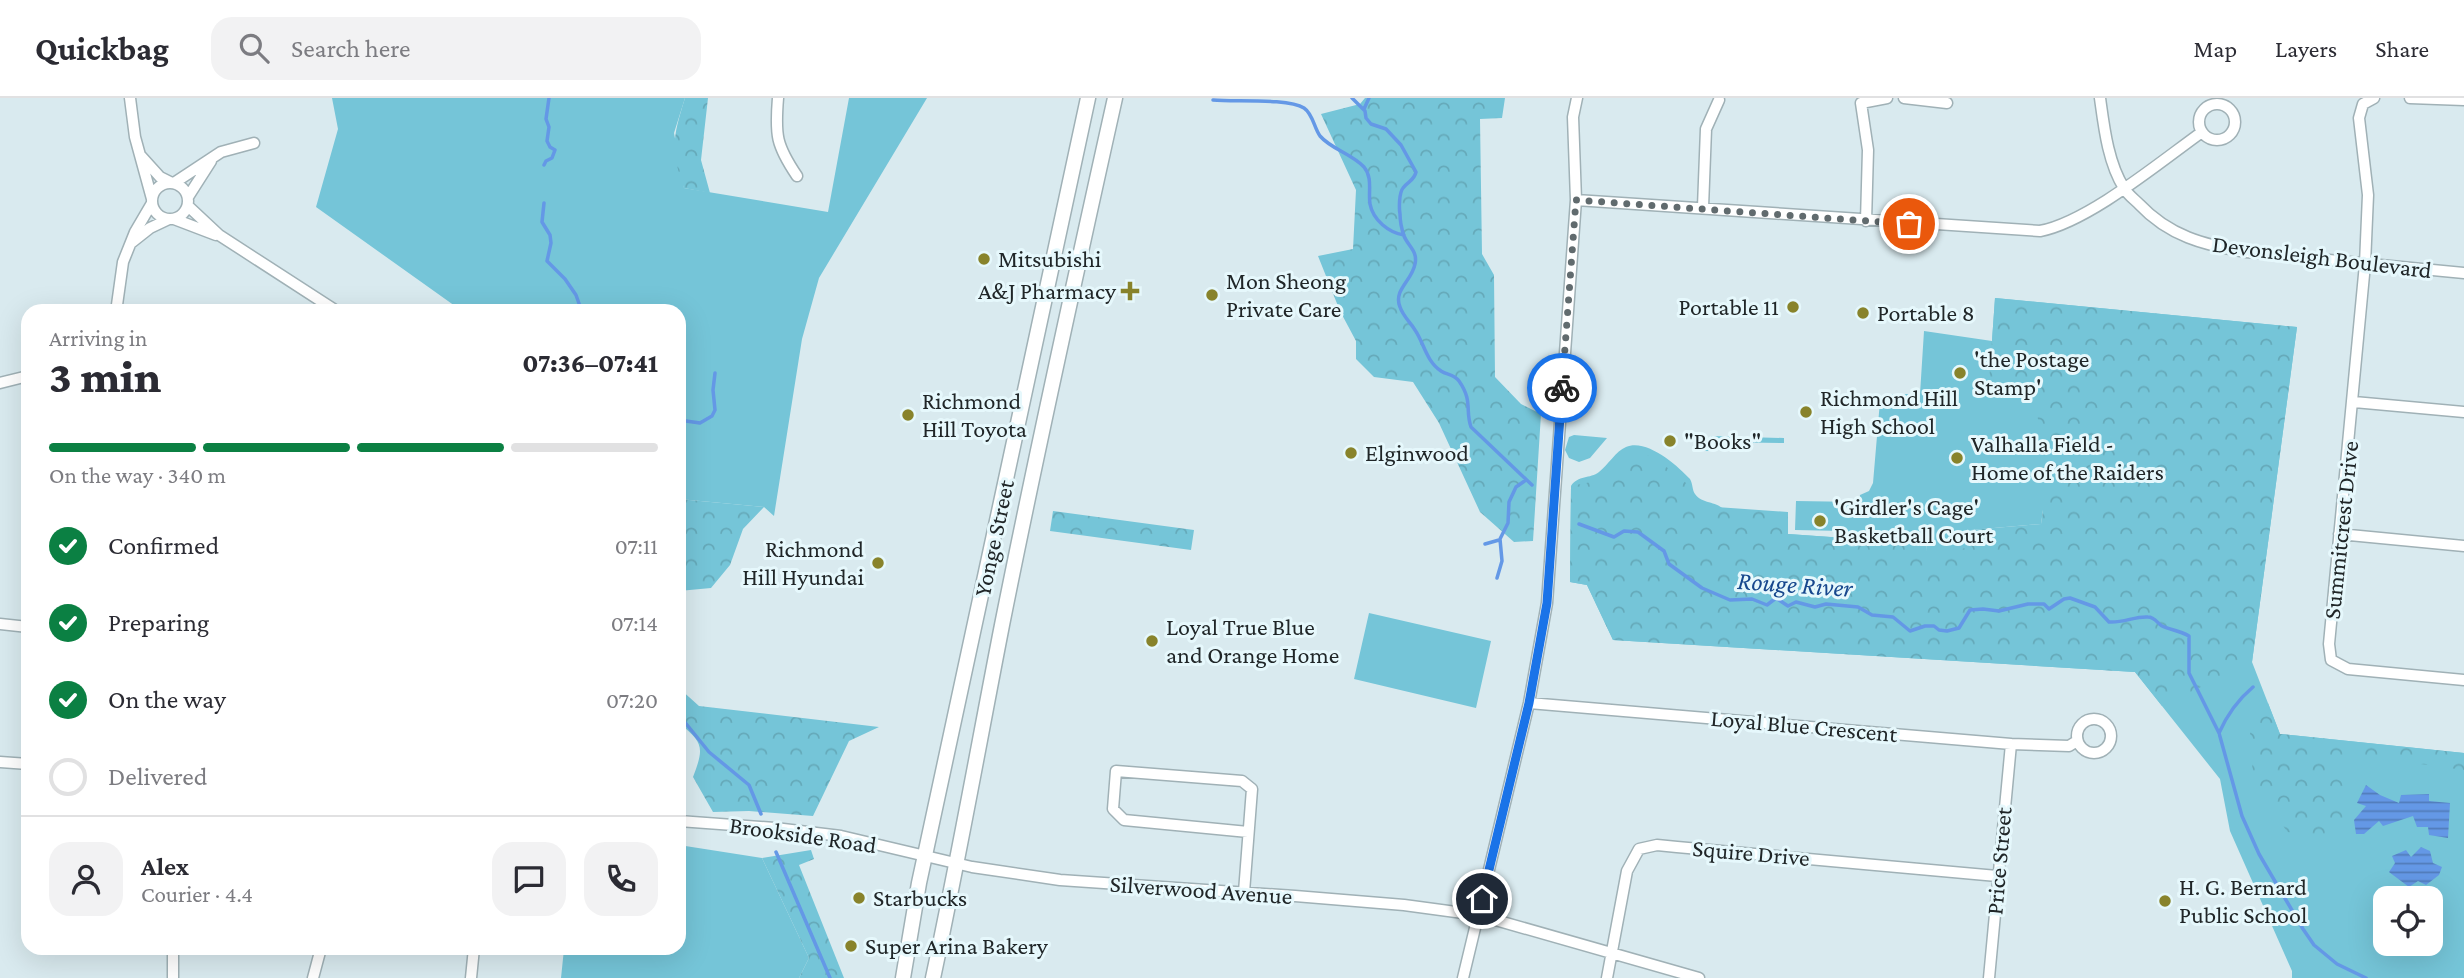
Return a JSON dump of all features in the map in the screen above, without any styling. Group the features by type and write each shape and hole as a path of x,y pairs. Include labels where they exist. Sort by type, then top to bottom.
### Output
{"main road":[{"name":"Yonge Street","path":"903,978 926,857 1088,98"},
{"name":"Yonge Street","path":"933,978 1024,517 1115,98"}],"street":[{"path":"130,98 131,119 156,212 219,235"},
{"path":"778,98 775,131 783,156 797,176"},
{"path":"1463,978 1529,703 1547,603 1576,200 1573,117 1577,98"},
{"path":"1866,221 1868,150 1861,103 1886,98"},
{"path":"1904,98 1947,103"},
{"name":"Devonsleigh Boulevard","path":"2100,98 2105,133 2124,188 2166,228 2185,238 2246,252 2464,273"},
{"name":"Summitcrest Drive","path":"2374,98 2363,103 2358,118 2368,195 2365,264 2329,644 2331,660 2348,668 2464,680"},
{"path":"2410,98 2464,100"},
{"path":"1703,207 1706,129 1719,100"},
{"path":"1576,200 2040,231 2056,228 2124,188 2202,132"},
{"path":"131,243 149,228 182,215 211,161 221,152 254,143"},
{"path":"139,153 160,177 183,188 188,201 219,235 318,304"},
{"path":"117,304 121,269 158,188 184,178 202,164 211,161"},
{"path":"0,383 21,378"},
{"path":"2354,402 2464,412"},
{"path":"2340,534 2464,546"},
{"path":"0,624 21,626"},
{"name":"Loyal Blue Crescent","path":"1529,703 2011,744 2070,746 2077,741"},
{"name":"Price Street","path":"1989,978 2011,744"},
{"path":"0,762 21,764"},
{"path":"1244,892 1252,789 1245,782 1116,771 1113,808 1124,820 1248,832"},
{"name":"Brookside Road","path":"686,822 841,836 926,857"},
{"name":"Squire Drive","path":"1607,978 1628,871 1639,849 1645,846 1997,876"},
{"name":"Silverwood Avenue","path":"926,857 1097,884 1404,905 1478,915 1699,978"},
{"path":"173,955 173,978"},
{"path":"313,978 319,955"},
{"path":"471,978 473,955"}],"green space":[{"path":"332,98 685,98 674,133 684,188 828,212 849,98 927,98 819,278 802,339 774,516 764,507 686,500 686,304 452,304 316,207 338,129"},
{"path":"685,98 708,98 701,160 710,193 684,188 680,175 675,143"},
{"path":"1365,98 1505,98 1502,118 1480,119 1482,254 1494,275 1495,377 1521,404 1541,414 1533,541 1514,542 1480,512 1439,423 1413,382 1374,377 1356,359 1356,341 1340,311 1318,256 1353,249 1356,190 1321,114 1360,104"},
{"path":"1995,298 2297,327 2252,662 2280,734 2464,753 2464,978 2292,978 2292,971 2230,831 2220,779 2135,672 1613,640 1587,585 1570,582 1571,486 1577,480 1599,472 1626,447 1643,446 1661,454 1677,467 1690,479 1698,497 1705,501 1788,534 1845,538 1844,531 1795,530 1796,501 1859,502 1860,495 1869,491 1873,483 1880,401 1889,394 1920,394 1924,331 1992,341","holes":["2043,510 2056,542 1971,548 1971,530 2041,524","1926,536 1927,551 1849,547"]},
{"path":"1995,298 2297,327 2252,662 2162,706 2135,672 1613,640 1587,585 1570,582 1571,486 1596,481 1634,448 1680,478 1702,506 1788,512 1788,534 1845,538 1849,547 1926,536 1927,551 1970,548 1971,530 2041,524 2043,510 2032,505 2031,493 2049,491 2035,400 1988,397"},
{"path":"1574,435 1607,438 1590,458 1579,462 1569,458 1565,450 1569,437"},
{"path":"1711,436 1784,438 1784,443 1717,442 1716,451 1700,451 1700,444 1711,445"},
{"path":"686,500 764,507 743,529 730,565 711,588 686,590"},
{"path":"1053,511 1194,530 1191,550 1050,531"},
{"path":"1369,613 1491,641 1476,708 1354,679"},
{"path":"686,694 699,706 879,727 849,741 813,816 749,811 713,812 693,777 700,747 686,730"},
{"path":"2268,703 2280,734 2464,753 2464,770 2347,754 2345,838 2287,832 2253,777 2250,732"},
{"path":"686,846 762,858 809,958 799,978 561,978 563,955 686,955"},
{"path":"811,850 814,859 799,865 844,978 799,978 809,958 762,858"}],"water":[{"path":"2366,785 2399,803 2401,795 2429,794 2429,801 2450,803 2448,838 2429,835 2428,827 2417,827 2413,816 2383,826 2379,821 2364,834 2356,834 2354,820 2366,806 2357,803"},
{"path":"2421,847 2430,851 2433,863 2442,867 2439,875 2426,885 2418,881 2408,886 2389,872 2395,863 2392,856 2406,850 2411,857"}],"waterway":[{"path":"544,165 552,158 555,150 547,141 549,98"},
{"path":"1352,98 1365,111 1371,124 1386,129 1401,145 1416,172 1403,188 1400,201 1403,234 1416,259 1399,296 1401,310 1432,362 1441,371 1457,379 1463,388 1471,427 1532,485"},
{"path":"1364,109 1369,98"},
{"path":"1213,100 1286,103 1304,108 1320,136 1354,158 1367,171 1370,204 1378,220 1393,232 1404,235"},
{"path":"544,203 542,222 550,235 551,243 547,261 565,279 579,304"},
{"path":"686,421 700,423 712,416 715,410 715,373"},
{"path":"1497,578 1502,561 1500,539 1508,523 1509,502 1516,487 1526,480"},
{"name":"Rouge River","path":"1579,524 1614,537 1624,531 1638,532 1664,551 1669,564 1702,588 1730,600 1752,599 1767,605 1776,598 1788,606 1796,602 1815,607 1826,604 1858,607 1872,615 1893,617 1910,631 1925,626 1947,631 1959,628 1970,610 1999,611 2028,604 2044,604 2049,609 2070,598 2095,607 2109,622 2150,617 2162,626 2189,636 2189,673 2219,733 2242,816 2259,854 2314,945 2337,964 2366,978"},
{"path":"1485,544 1499,540"},
{"path":"2219,733 2234,707 2253,687"},
{"path":"686,724 709,752 749,785 761,814"},
{"path":"776,852 830,978"}],"way so far":[{"path":"1562,388 1576,200 1703,207 1909,224"}],"place":[{"name":"Mitsubishi","path":"984,259"},
{"name":"A&J Pharmacy","path":"1130,291"},
{"name":"Mon Sheong Private Care","path":"1212,295"},
{"name":"Portable 11","path":"1793,307"},
{"name":"Portable 8","path":"1863,313"},
{"name":"'the Postage Stamp'","path":"1960,373"},
{"name":"Richmond Hill High School","path":"1806,412"},
{"name":"Richmond Hill Toyota","path":"908,415"},
{"name":"\"Books\"","path":"1670,441"},
{"name":"Elginwood","path":"1351,453"},
{"name":"Valhalla Field - Home of the Raiders","path":"1957,458"},
{"name":"'Girdler's Cage' Basketball Court","path":"1820,521"},
{"name":"Richmond Hill Hyundai","path":"878,563"},
{"name":"Loyal True Blue and Orange Home","path":"1152,641"},
{"name":"Starbucks","path":"859,898"},
{"name":"H. G. Bernard Public School","path":"2165,901"},
{"name":"Super Arina Bakery","path":"851,946"}],"route":[{"path":"1482,899 1529,703 1547,603 1562,388"}]}
